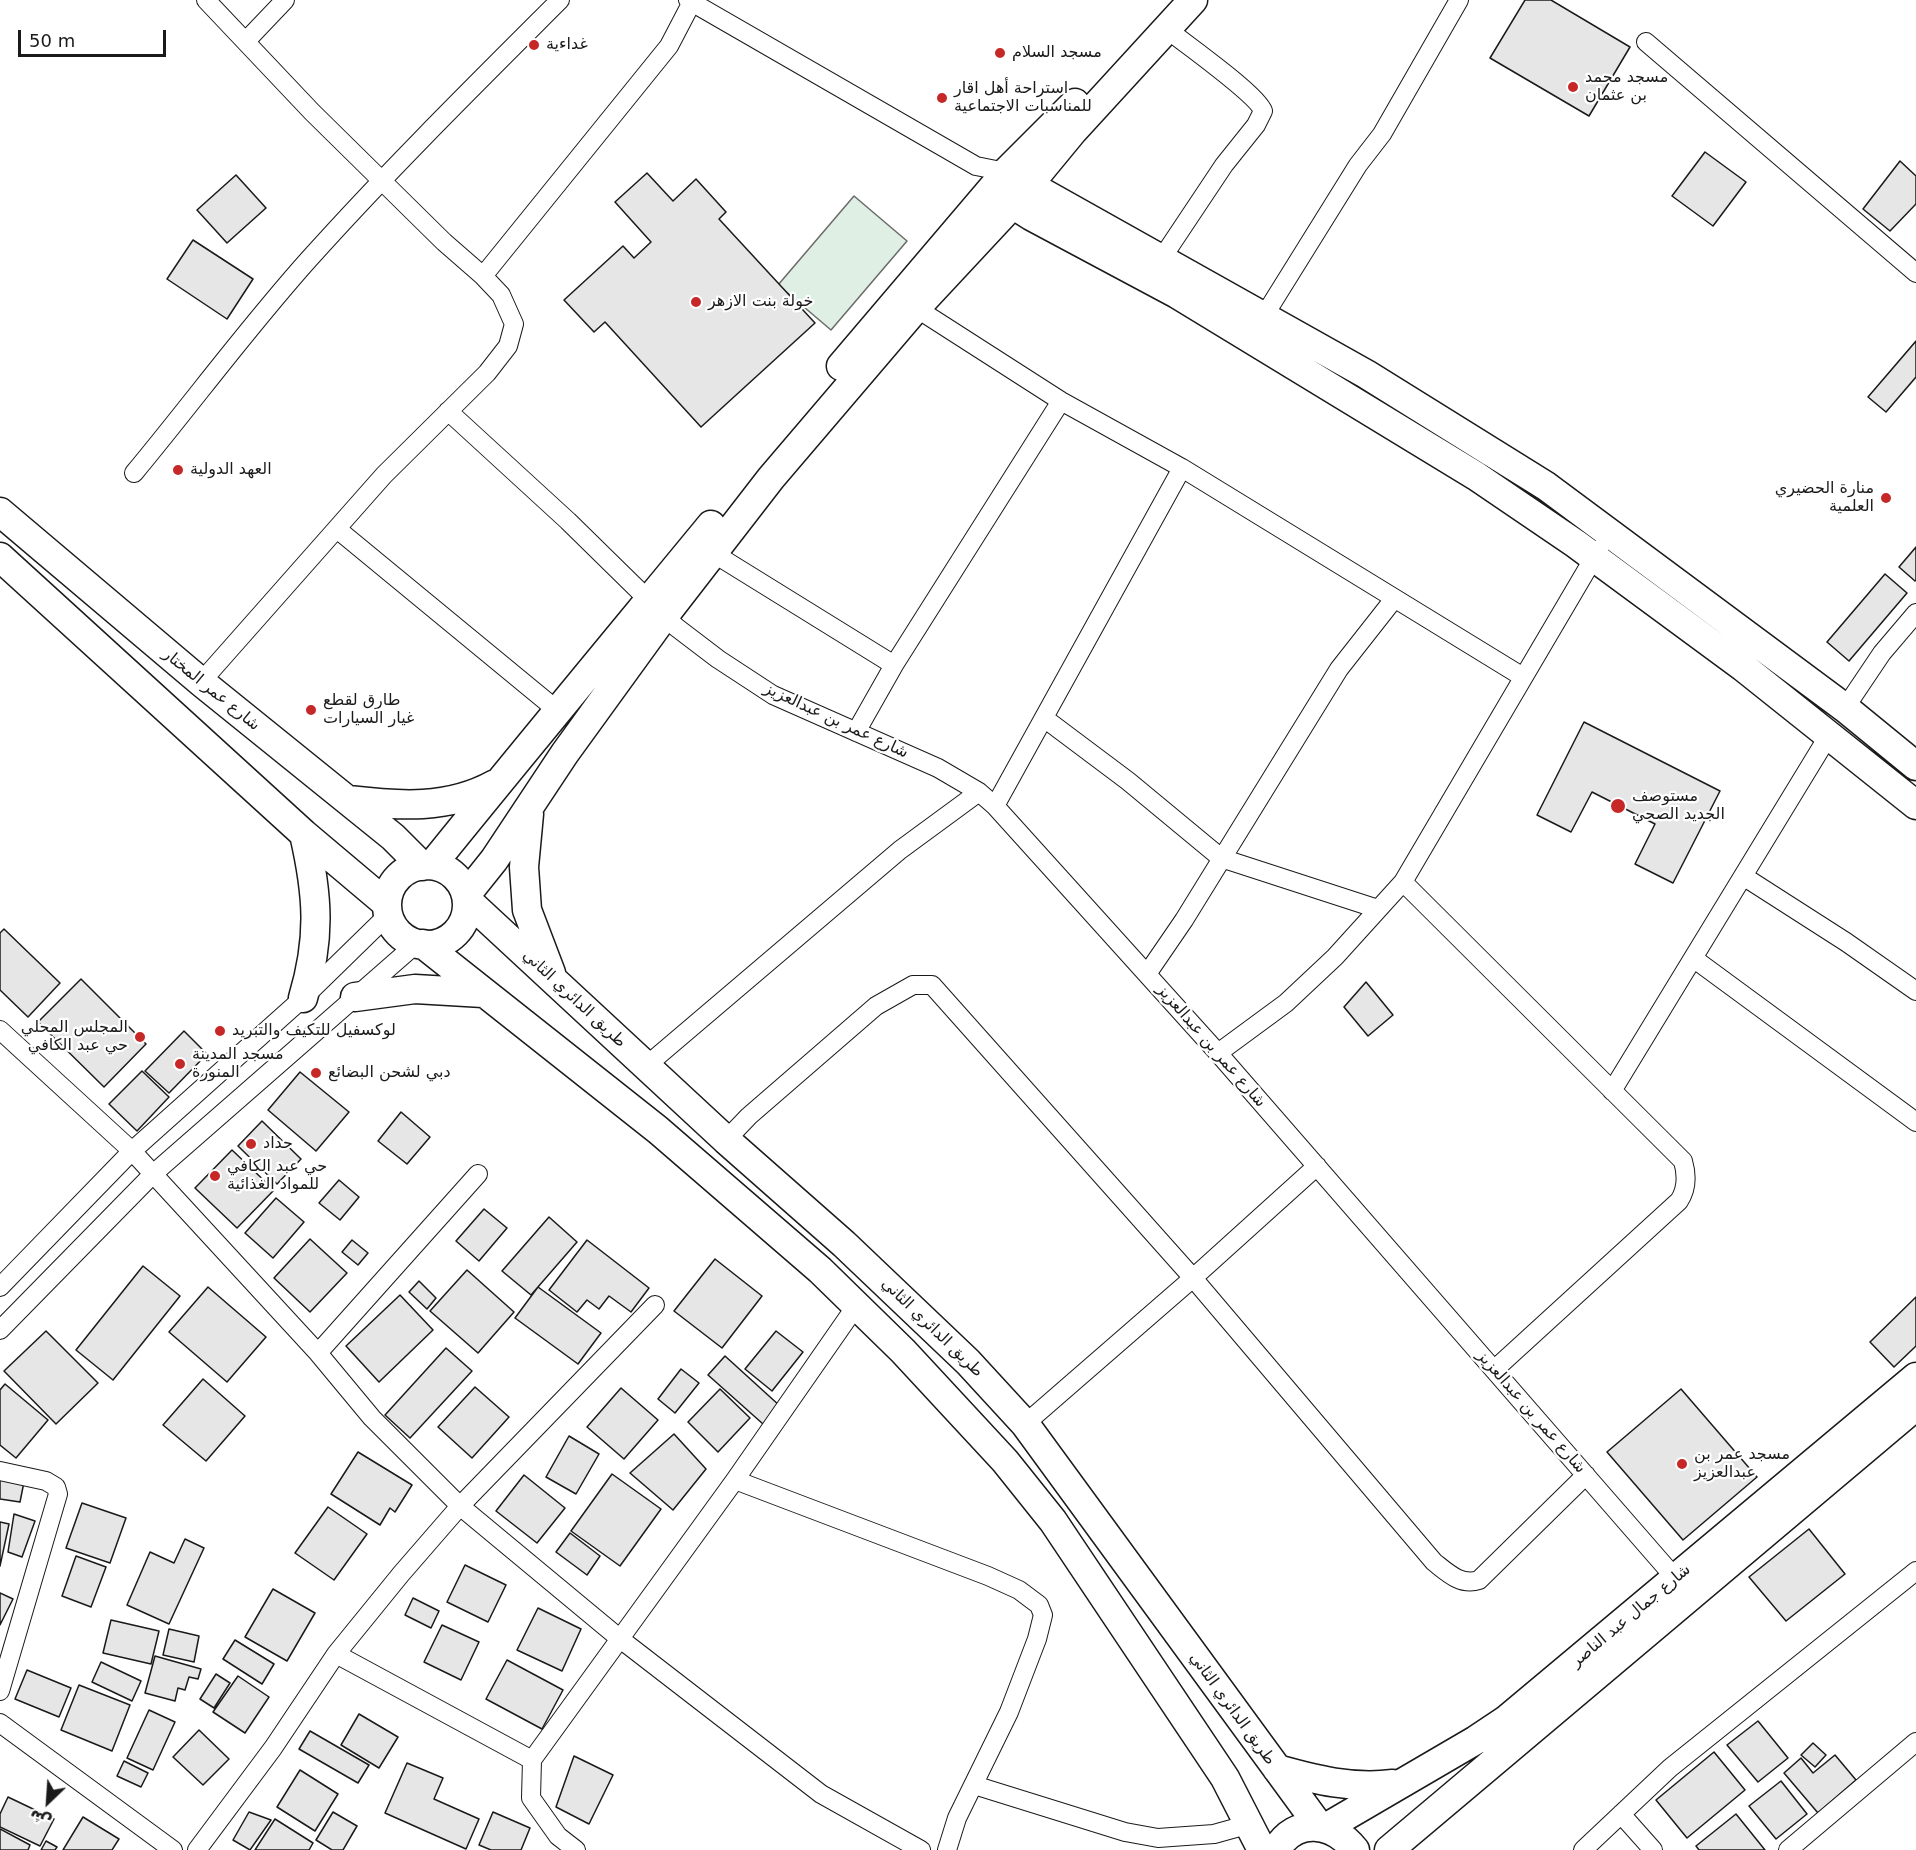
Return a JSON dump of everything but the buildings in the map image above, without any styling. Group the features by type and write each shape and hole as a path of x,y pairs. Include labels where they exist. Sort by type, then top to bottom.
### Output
{"main road":[{"path":"388,909 390,890 400,876 427,865 558,711 713,553 771,478 916,308 1009,188 1170,0"},
{"path":"466,898 494,860 657,608 901,293 1009,188 1073,131 1193,0"},
{"path":"1009,188 1162,258 1494,452 1609,532 1845,708 1916,766"},
{"path":"1009,188 1177,294 1476,476 1743,667 1916,805"},
{"name":"شارع عمر المختار","path":"0,512 201,682 427,865"},
{"path":"0,557 388,909 398,932 419,944 674,1143 820,1270 903,1351 1005,1461 1053,1521 1225,1778 1262,1850"},
{"path":"348,800 400,806 432,804 483,790 502,779"},
{"path":"531,802 525,835 526,910 554,981"},
{"path":"303,998 313,963 317,916 314,879 304,834"},
{"path":"419,944 442,941 458,930 465,918 466,898 453,875 427,865"},
{"name":"طريق الدائري الثاني","path":"466,898 726,1140 844,1244 930,1325 1025,1424 1277,1769 1323,1826 1345,1837 1355,1850"},
{"path":"355,997 415,989 483,993"},
{"path":"903,1351 930,1325"},
{"name":"شارع جمال عبد الناصر","path":"1276,1850 1291,1832 1305,1827 1323,1826 1476,1740 1506,1720 1916,1377"},
{"name":"شارع جمال عبد الناصر","path":"1389,1850 1916,1406"},
{"path":"1277,1769 1345,1785 1370,1787 1398,1783"},
{"path":"1415,1850 1427,1819"}],"street":[{"path":"201,682 384,475 504,354 512,336 514,324 501,295 483,276 444,242 312,112 206,0"},
{"path":"246,41 285,0"},
{"path":"134,473 260,315 382,180 560,0"},
{"path":"1264,316 1358,165 1382,134 1459,0"},
{"path":"483,276 669,46 691,1 976,166 1009,188"},
{"path":"1162,258 1224,165 1261,118 1263,111 1260,104 1167,29"},
{"path":"1646,42 1916,273"},
{"path":"916,308 1061,401 1182,468 1523,677"},
{"path":"856,732 894,665 1061,401"},
{"name":"شارع عمر بن عبدالعزيز","path":"448,411 576,528 657,608 711,654 773,695 938,768 979,792 995,806 1218,1053 1676,1579"},
{"path":"995,806 1182,468"},
{"path":"337,529 558,711"},
{"path":"1218,1053 1286,1003 1335,957 1403,882 1609,532"},
{"path":"713,553 894,665"},
{"path":"1148,974 1184,920 1339,669 1394,599"},
{"path":"1845,708 1882,653 1916,613"},
{"path":"1044,718 1128,781 1221,858 1377,909"},
{"path":"1612,1091 1829,735"},
{"path":"646,1066 900,850 979,792"},
{"path":"1743,876 1846,942 1916,991"},
{"path":"1403,882 1683,1161 1686,1172 1684,1193 1679,1201 1494,1370"},
{"path":"0,1287 132,1151 303,998 388,909"},
{"path":"0,1330 153,1174 419,944"},
{"path":"1693,958 1916,1122"},
{"path":"726,1140 749,1116 876,1006 913,985 925,983 939,991 1079,1152 1193,1278 1434,1562 1458,1580 1473,1582 1479,1580 1586,1475"},
{"path":"0,1030 132,1151 318,1353 372,1418 460,1506 619,1638 821,1794 921,1850"},
{"path":"1025,1424 1193,1278 1317,1166"},
{"path":"318,1353 478,1174"},
{"path":"197,1850 273,1748 336,1654 460,1506 655,1305"},
{"path":"576,1850 555,1843 531,1798 532,1760 735,1480 856,1306"},
{"path":"0,1471 46,1481 56,1487 58,1494 0,1691"},
{"path":"735,1480 988,1576 1019,1590 1039,1605 1043,1615 1037,1639 1009,1712 957,1818 947,1850"},
{"path":"1583,1850 1670,1768 1916,1571"},
{"path":"336,1654 532,1760"},
{"path":"4,1733 151,1845 173,1850"},
{"path":"1788,1850 1916,1742"},
{"path":"974,1785 1125,1832 1158,1838 1214,1834 1250,1824"},
{"path":"1621,1814 1653,1850"}],"green space":[{"path":"854,196 907,241 831,330 778,285"}],"place":[{"name":"غداءية","path":"534,45"},
{"name":"مسجد السلام","path":"1000,53"},
{"name":"مسجد محمد بن عثمان","path":"1573,87"},
{"name":"استراحة أهل اقار للمناسبات الاجتماعية","path":"942,98"},
{"name":"خولة بنت الازهر","path":"696,302"},
{"name":"العهد الدولية","path":"178,470"},
{"name":"منارة الحضيري العلمية","path":"1886,498"},
{"name":"طارق لقطع غيار السيارات","path":"311,710"},
{"name":"مستوصف الجديد الصحي","path":"1618,806"},
{"name":"لوكسفيل للتكيف والتبريد","path":"220,1031"},
{"name":"المجلس المحلي حي عبد الكافي","path":"140,1037"},
{"name":"مسجد المدينة المنورة","path":"180,1064"},
{"name":"دبي لشحن البضائع","path":"316,1073"},
{"name":"حداد","path":"251,1144"},
{"name":"حي عبد الكافي للمواد الغذائية","path":"215,1176"},
{"name":"مسجد عمر بن عبدالعزيز","path":"1682,1464"}]}
